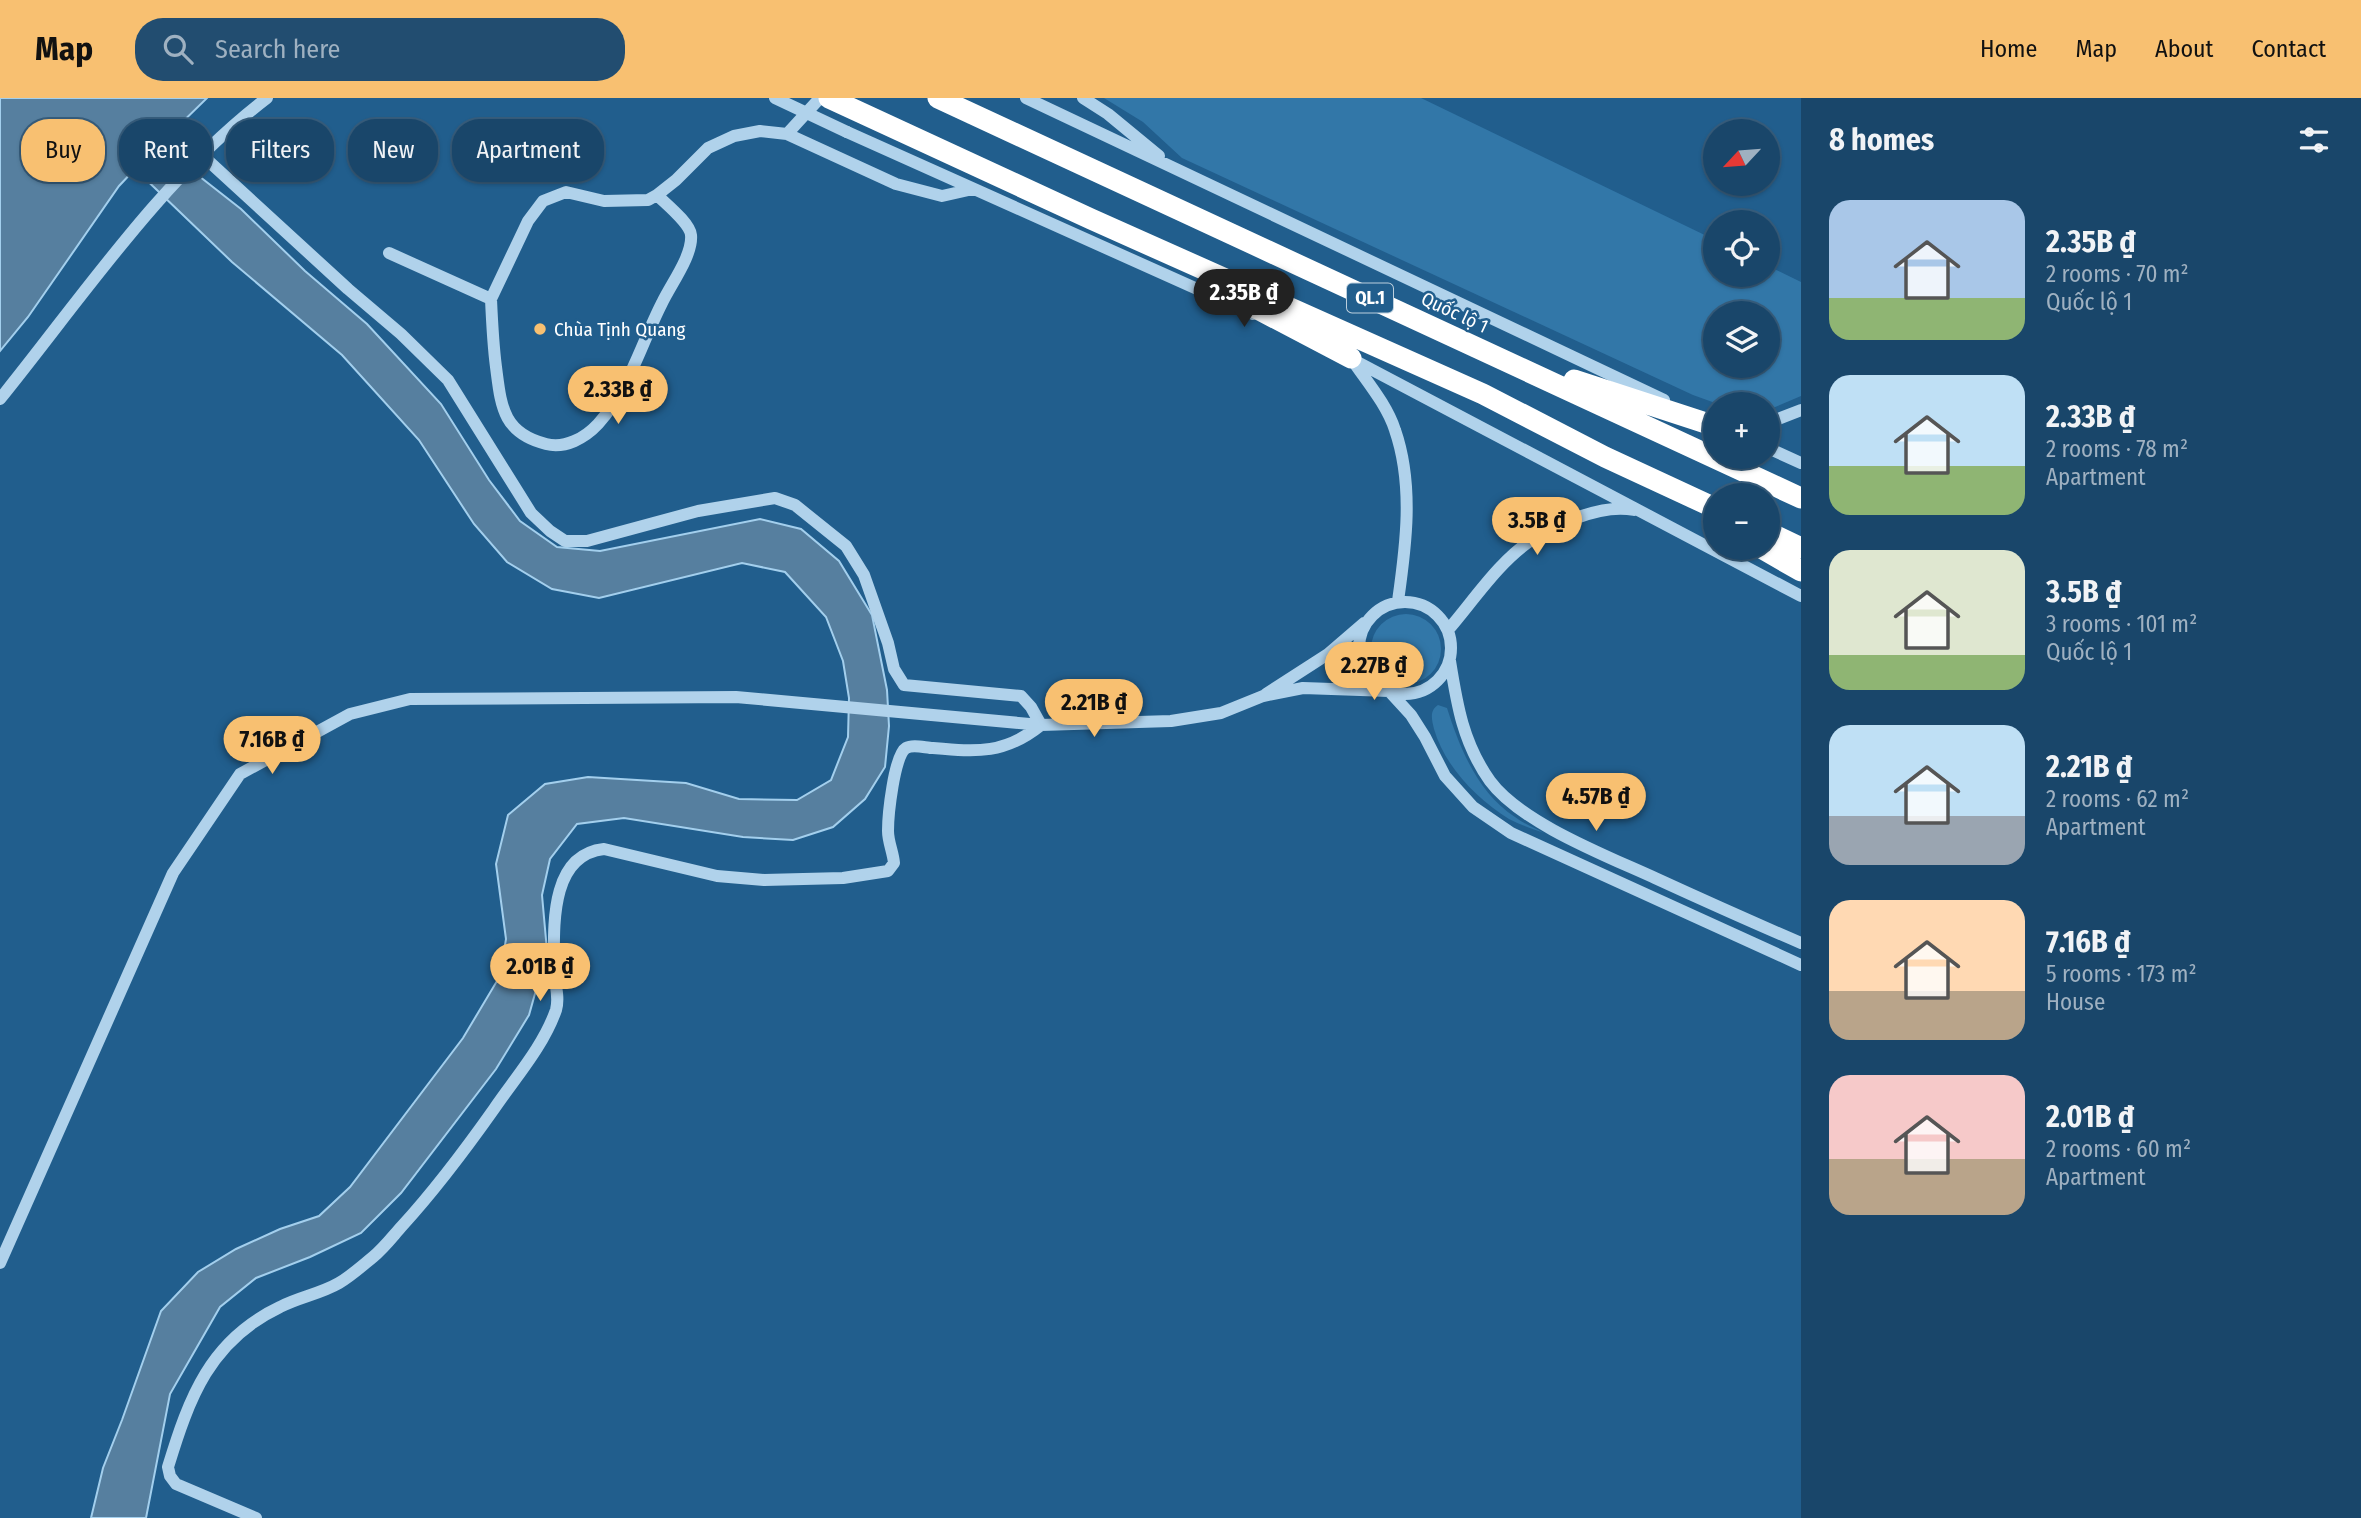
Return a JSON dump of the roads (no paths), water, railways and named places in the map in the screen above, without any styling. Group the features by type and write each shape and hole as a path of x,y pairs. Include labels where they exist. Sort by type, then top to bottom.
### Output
{"highway":[{"name":"QL.1","path":"830,98 1091,219 1483,394 1605,457 1703,502"},
{"name":"Quốc lộ 1","path":"938,98 1801,498"},
{"path":"1091,219 1351,358"},
{"path":"1483,350 1703,421"},
{"path":"1605,457 1703,514"},
{"path":"1780,538 1801,548"},
{"path":"1780,559 1801,571"}],"street":[{"path":"212,147 238,120 267,98"},
{"path":"775,98 1351,358 1801,596"},
{"path":"787,134 820,98"},
{"path":"1026,98 1703,419"},
{"path":"1083,98 1108,114 1173,168"},
{"path":"657,195 687,224 691,230 691,242 619,397 595,427 581,439 552,446 525,436 509,419 500,403 491,299 528,221 543,201 566,192 604,201 648,200 657,195 708,148 734,136 760,131 787,134 896,184 942,196 973,189"},
{"path":"212,164 401,334 448,380 531,513 550,531 565,541 587,541 698,511 775,498 795,505 846,546 864,575 888,643 894,670 904,685 1021,696 1041,725"},
{"path":"0,398 123,240 177,182"},
{"path":"389,253 491,299"},
{"path":"1351,358 1378,396 1395,429 1405,468 1407,538 1398,601"},
{"path":"1780,418 1801,410"},
{"path":"1780,453 1801,463"},
{"path":"1448,631 1509,558 1531,540 1593,512 1623,508 1648,514"},
{"path":"1263,696 1328,654 1384,606 1398,601 1414,602 1428,607 1440,617 1448,631 1452,645 1450,661 1460,722 1477,761 1492,784 1518,808 1586,847 1801,943"},
{"path":"1371,615 1363,628 1359,643 1360,659 1366,673 1376,684 1389,691 1411,716 1445,776 1473,807 1511,833 1801,965"},
{"path":"0,1264 173,873 240,774 350,714 410,699 736,697 1041,725 1171,721 1221,713 1263,696 1303,688 1389,691 1404,694 1419,692 1433,685 1443,675 1450,661"},
{"path":"256,1518 176,1484 170,1476 168,1467 195,1390 211,1363 253,1323 280,1307 339,1283 376,1255 419,1208 467,1148 542,1039 556,1011 554,912 557,896 571,867 589,852 604,849 717,876 764,880 843,878 888,871 894,863 888,834 889,807 899,757 904,749 910,746 957,750 1005,747 1026,737 1041,725"}],"place":[{"name":"Chùa Tịnh Quang","path":"540,329"}]}
